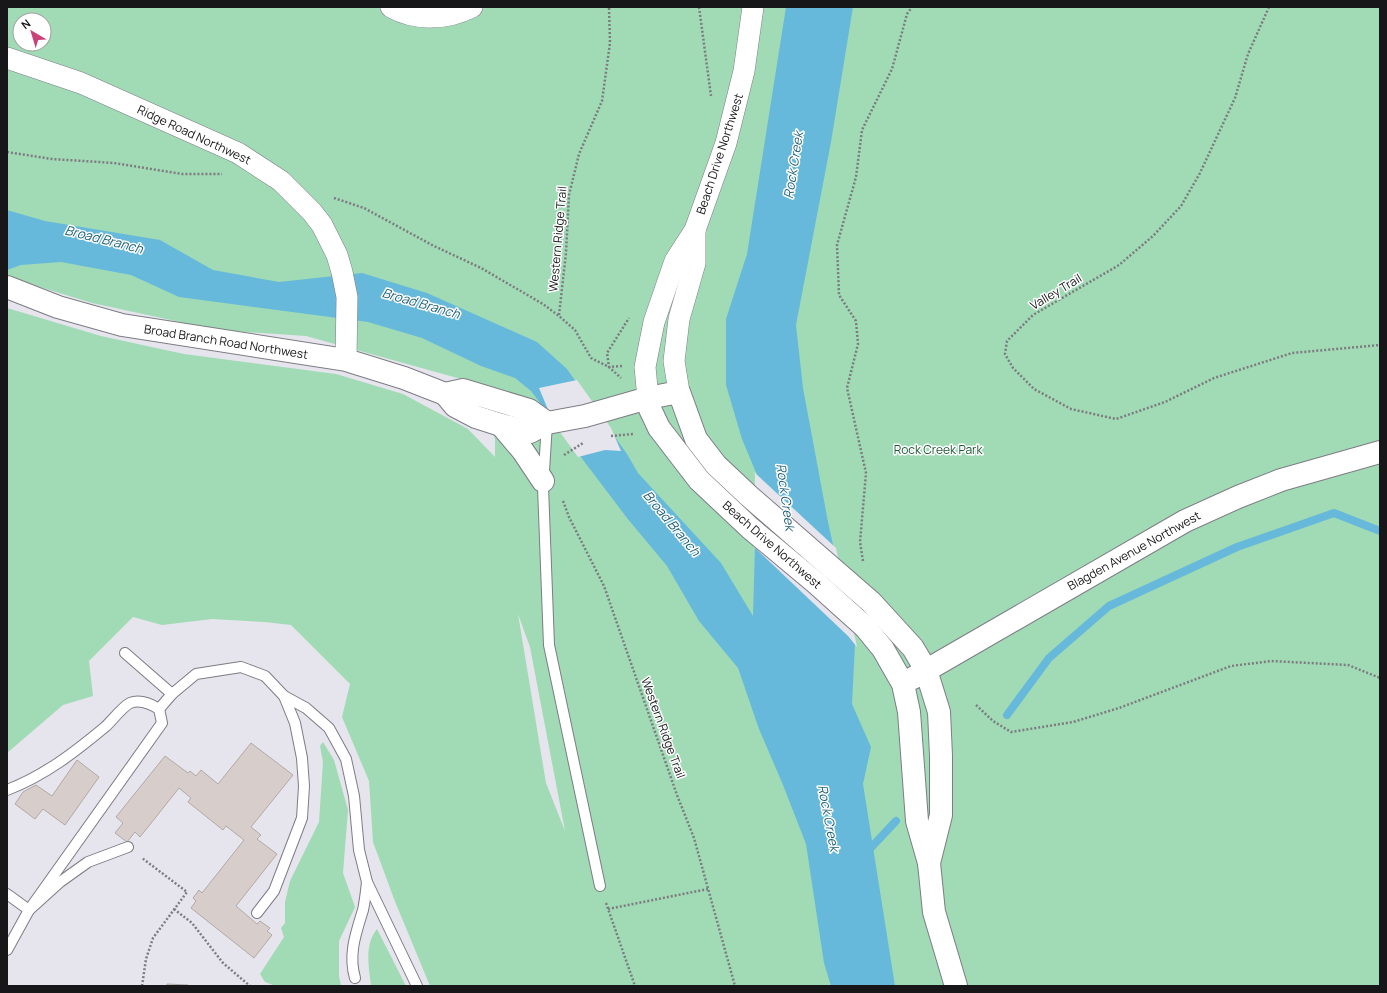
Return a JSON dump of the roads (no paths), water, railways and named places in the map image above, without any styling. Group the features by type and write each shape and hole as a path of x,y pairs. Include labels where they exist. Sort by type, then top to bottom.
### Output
{"main road":[{"name":"Broad Branch Road Northwest","path":"7,287 58,307 122,325 346,360 404,378 445,394 455,406 476,417 501,426 530,432 550,423 603,411 648,398 678,392"},
{"path":"445,394 463,390 529,410 550,423"},
{"name":"Beach Drive Northwest","path":"678,392 696,439 706,453 749,496 871,602 913,648 926,670 939,712 941,756 941,815 929,863"},
{"name":"Beach Drive Northwest","path":"648,398 650,409 660,428 700,480 750,528 816,583 865,627 883,649 903,684 910,720 917,820 929,863 934,912 956,986"},
{"path":"501,426 523,451 544,481"},
{"name":"Blagden Avenue Northwest","path":"903,684 1185,521 1238,497 1281,480 1380,452"}],"street":[{"path":"391,7 400,12 426,17 450,16 472,7"},
{"name":"Beach Drive Northwest","path":"648,398 645,367 654,322 675,261 695,230 726,143 741,86 753,7"},
{"name":"Ridge Road Northwest","path":"7,58 81,83 238,153 270,172 298,197 318,221 332,245 342,272 347,297 348,323 346,360"},
{"name":"Beach Drive Northwest","path":"678,392 675,354 679,319 695,263 695,230"}],"lane":[{"path":"550,423 544,481 549,645 600,886"},
{"path":"126,653 172,694"},
{"path":"159,709 172,694 196,674 241,667 265,676 284,696 306,708 330,728 346,759 354,796 359,850 367,882 417,986"},
{"path":"257,913 274,891 302,818 304,786 302,758 295,723 284,696"},
{"path":"7,790 30,781 61,761 106,726 130,703 147,702 159,709 162,723 29,910 7,950"},
{"path":"29,910 60,882 88,862 128,847"},
{"path":"355,978 351,965 354,938 363,908 367,882"},
{"path":"7,894 29,910"}],"water":[{"path":"786,7 853,7 831,142 796,325 803,388 828,522 855,644 852,704 871,747 863,784 895,986 831,986 824,963 806,844 759,729 738,668 699,621 667,566 627,518 531,391 515,378 481,366 422,338 368,322 179,297 131,275 61,262 21,265 7,270 7,210 45,221 160,240 213,270 279,282 362,273 427,293 537,342 567,369 627,454 638,473 721,563 753,616 757,475 742,439 726,385 726,319 747,254"}],"waterway":[{"path":"1007,715 1049,658 1109,606 1237,547 1334,513 1380,531"},
{"path":"865,854 896,821"}],"water label":[{"name":"Rock Creek","path":"793,165"},
{"name":"Broad Branch","path":"104,239"},
{"name":"Broad Branch","path":"421,303"},
{"name":"Rock Creek","path":"786,497"},
{"name":"Broad Branch","path":"672,523"},
{"name":"Rock Creek","path":"829,818"}],"park label":[{"name":"Rock Creek Park","path":"938,450"}]}
